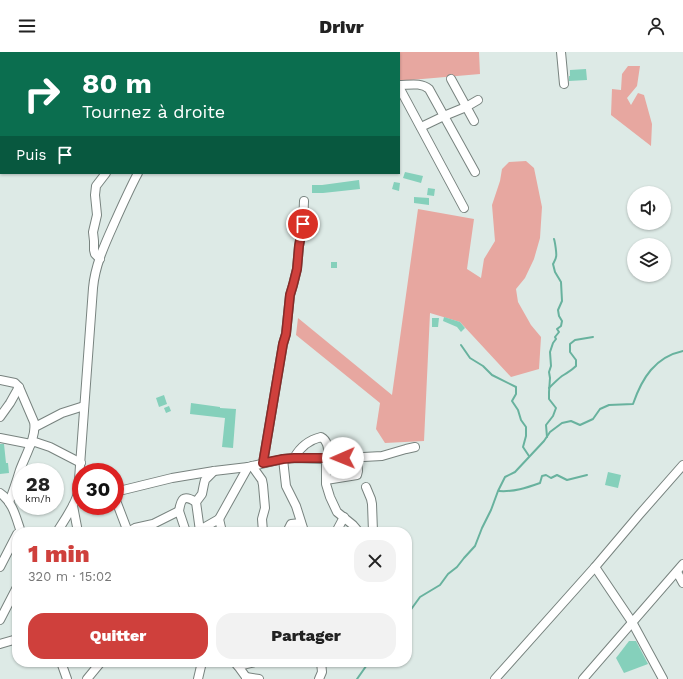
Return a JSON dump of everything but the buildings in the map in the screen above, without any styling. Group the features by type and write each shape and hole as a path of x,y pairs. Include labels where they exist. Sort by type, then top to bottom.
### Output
{"street":[{"path":"561,52 564,84"},
{"path":"451,79 474,121"},
{"path":"400,86 414,84 428,87 475,172"},
{"path":"400,88 464,208"},
{"path":"421,128 478,100"},
{"path":"100,259 95,254 94,250 93,232 97,214 94,195 96,186 105,174"},
{"path":"0,438 31,442 50,447 81,463 93,288 96,270 113,227 138,174"},
{"path":"263,463 286,334 290,295 297,269 298,251 303,224 304,201"},
{"path":"0,380 15,383 19,386 35,427 9,502"},
{"path":"0,417 19,386"},
{"path":"35,427 62,413 84,406"},
{"path":"294,458 297,452 305,444 312,440 321,438 324,439 327,444 326,484 330,497 337,512 355,527"},
{"path":"124,490 172,478 250,467 283,459 327,459 382,456 415,447"},
{"path":"326,480 357,475 358,458"},
{"path":"283,459 286,486 296,506 302,526 291,524 290,527"},
{"path":"207,527 220,519 250,467"},
{"path":"250,467 262,480 265,508 262,517 263,527"},
{"path":"495,679 595,567 639,514 682,468"},
{"path":"199,527 196,502 202,494 206,480 214,471"},
{"path":"366,487 372,499 373,527"},
{"path":"0,493 9,502 17,519 18,527"},
{"path":"184,527 179,511 180,502 188,499 196,502"},
{"path":"61,527 72,510"},
{"path":"140,527 153,524 179,511"},
{"path":"77,515 78,527"},
{"path":"122,515 126,527"},
{"path":"339,527 344,517"},
{"path":"220,519 221,527"},
{"path":"0,567 12,545"},
{"path":"584,678 683,564"},
{"path":"595,567 632,622 663,679"},
{"path":"676,572 683,584"},
{"path":"0,620 12,597"},
{"path":"0,644 12,640"},
{"path":"63,667 67,679"},
{"path":"86,679 97,667"},
{"path":"198,679 201,667"},
{"path":"238,667 246,678 259,679"},
{"path":"319,679 322,672 322,667"}],"shaded area":[{"path":"400,52 479,52 480,74 400,81"},
{"path":"628,66 640,66 637,86 627,98 631,105 638,93 644,95 652,124 651,146 611,115 612,89 621,90 622,74"},
{"path":"526,161 534,168 542,207 540,238 534,259 525,278 516,289 518,302 531,325 541,337 539,369 511,377 460,322 430,313 424,441 385,443 376,429 380,403 296,335 298,318 392,395 418,209 474,219 467,269 481,278 484,259 495,241 492,205 500,181 502,169 509,162"}],"waterway":[{"path":"547,437 546,425 553,416 556,408 549,399 549,372 551,366 550,352 556,339 555,337 559,332 557,329 561,326 562,321 558,310 562,301 561,282 555,272 553,264 556,256 554,239"},
{"path":"549,388 560,377 576,366 576,360 570,352 570,344 575,340 593,337"},
{"path":"461,345 470,358 483,366 492,375 516,387 516,394 512,401 526,427 526,436 523,447 529,456"},
{"path":"412,608 420,597 440,585 448,574 457,567 475,546 505,477 515,472 544,441 550,432 562,423 571,421 580,425 593,419 600,409 609,405 633,404 645,377 651,370 665,358 683,351"},
{"path":"499,491 515,490 535,485 540,483 542,476 546,475 551,478 557,475 567,480 587,475"},
{"path":"357,679 365,667"}],"route":[{"path":"303,224 297,269 288,304 286,334 263,463 294,458 343,458"}]}
